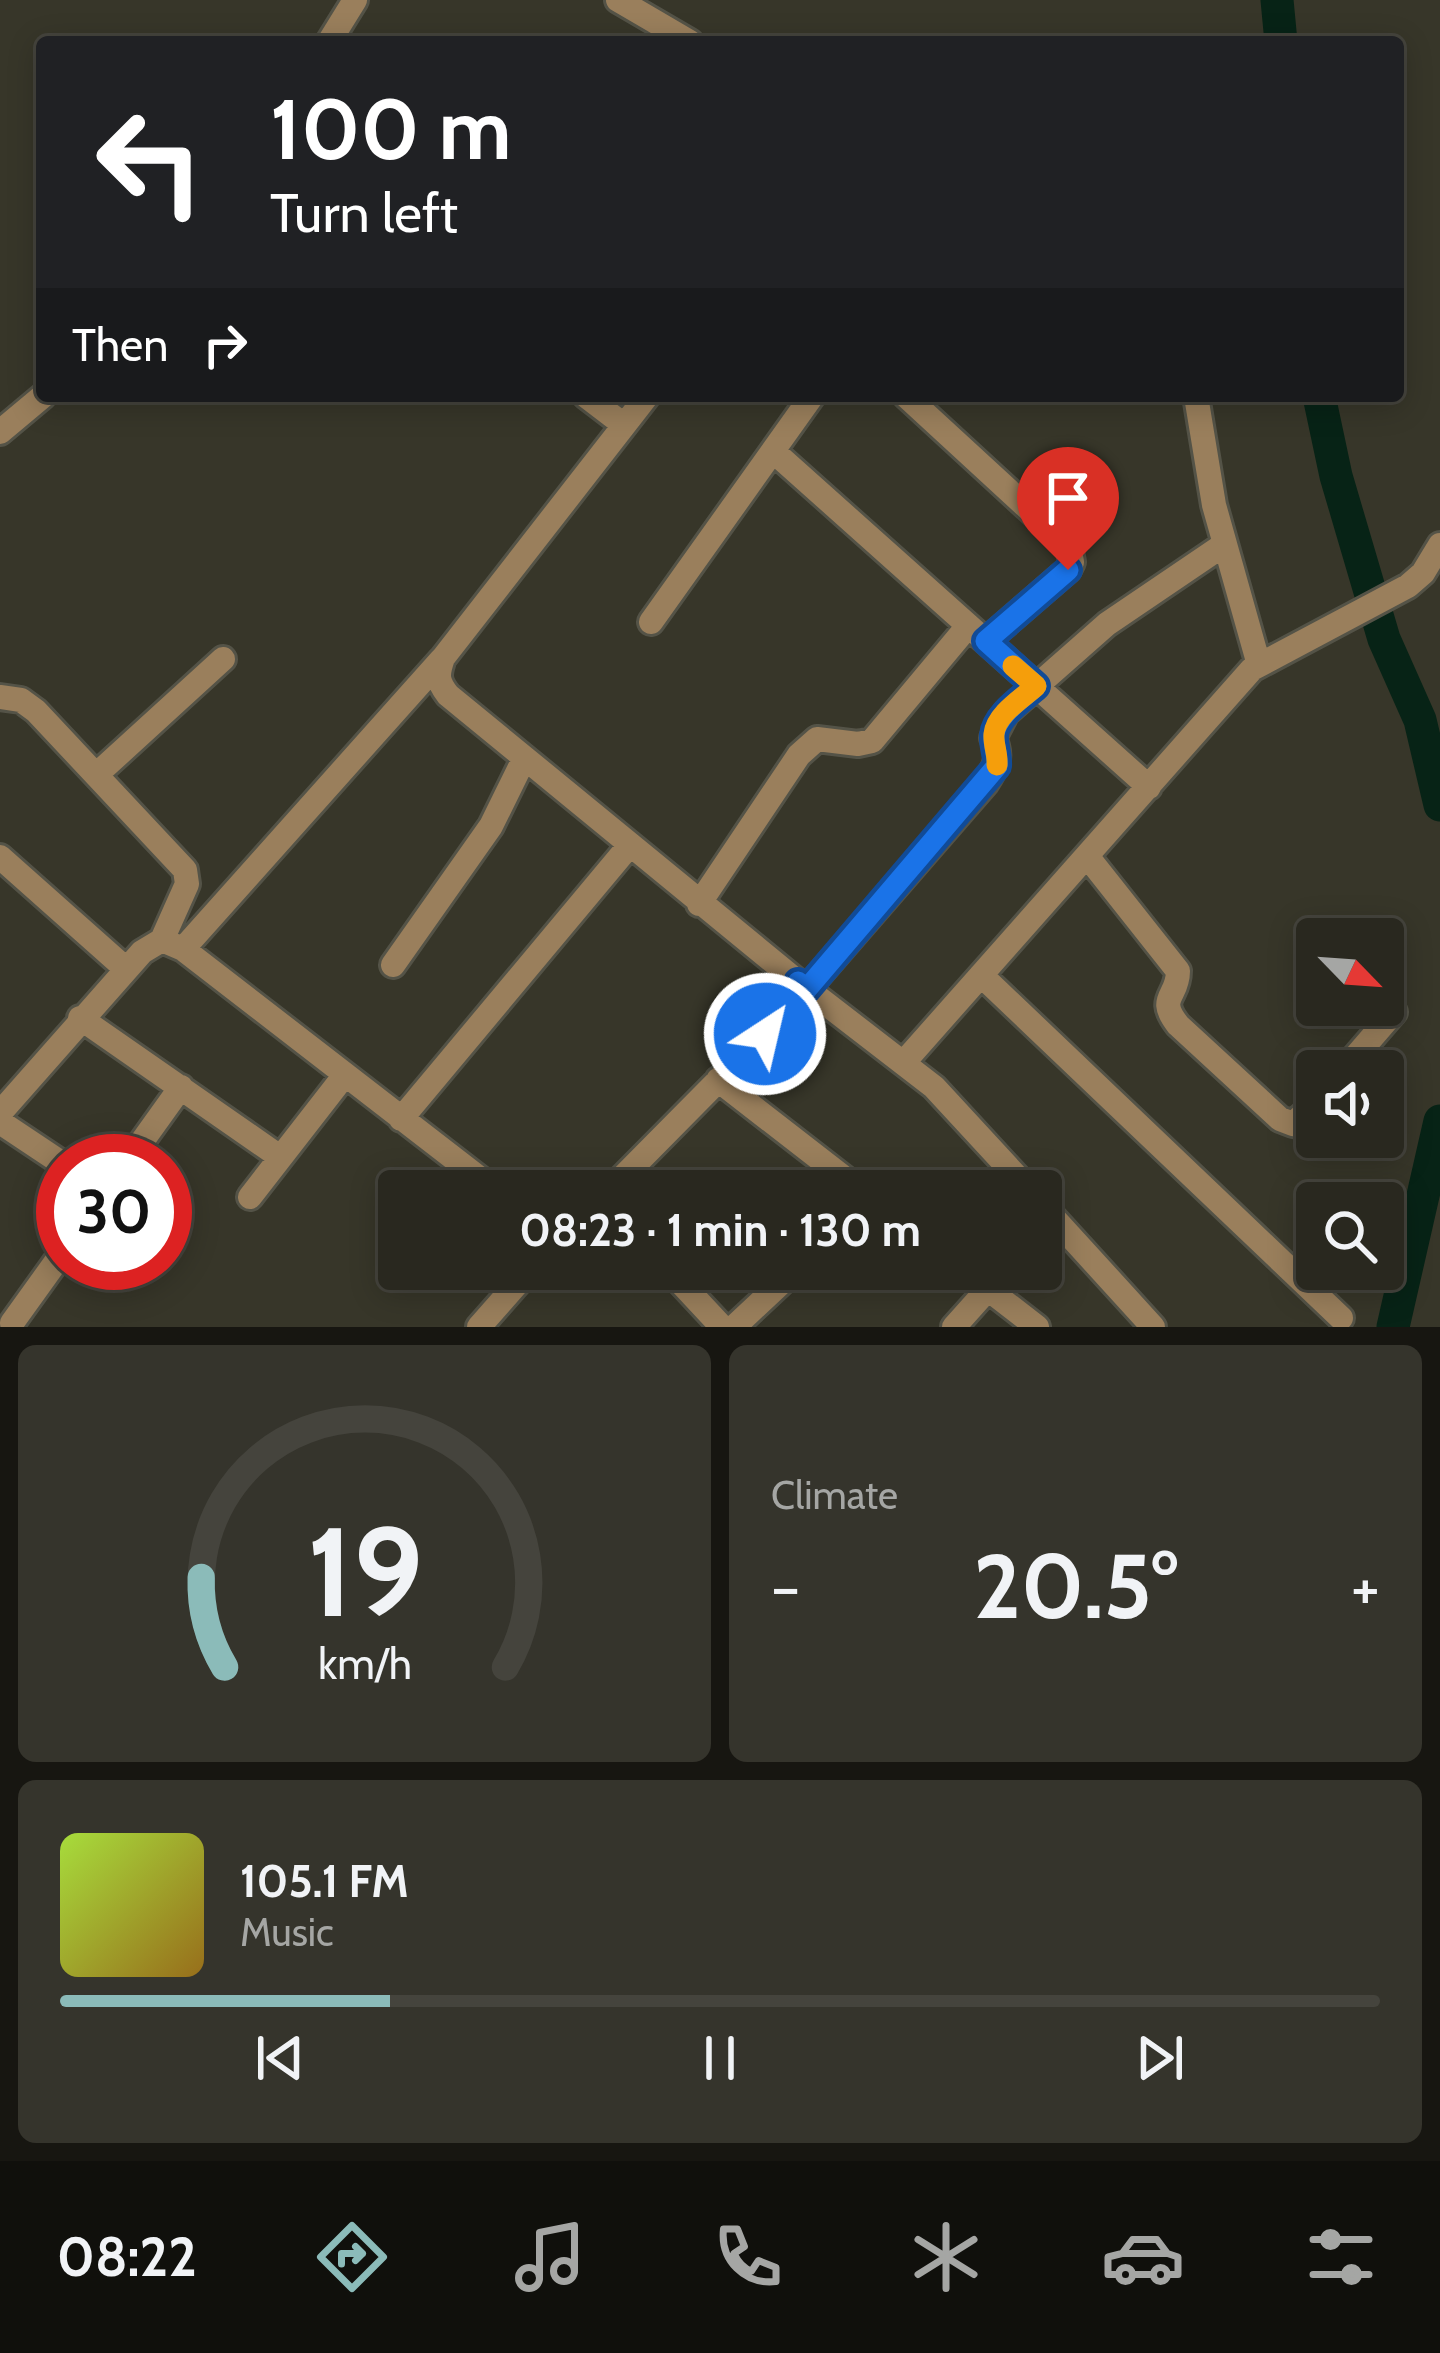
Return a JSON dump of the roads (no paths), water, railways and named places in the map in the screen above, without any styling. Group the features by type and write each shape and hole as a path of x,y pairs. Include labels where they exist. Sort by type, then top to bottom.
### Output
{"street":[{"path":"333,36 356,0"},
{"path":"618,0 651,33"},
{"path":"0,432 36,402"},
{"path":"594,402 624,425"},
{"path":"36,1144 0,1117 80,1018 142,952 172,944 443,658 642,402"},
{"path":"650,622 808,402"},
{"path":"699,904 799,755 818,739 872,741 977,633 1068,570 1069,546 913,402"},
{"path":"1197,402 1214,505 1259,664"},
{"path":"772,451 1149,787"},
{"path":"630,1170 788,1010 802,986 986,784 997,766 996,727 1124,611 1225,544"},
{"path":"905,1061 1259,664 1408,586 1437,555"},
{"path":"443,658 438,683 699,904 905,1061 962,1112 1012,1170"},
{"path":"96,775 223,659"},
{"path":"0,697 21,700 36,711 184,870 187,884 172,944"},
{"path":"393,965 491,826 524,759"},
{"path":"401,1119 629,846"},
{"path":"1087,856 1178,971 1178,982 1167,1002 1167,1011 1178,1025 1280,1119 1296,1121"},
{"path":"0,857 127,969"},
{"path":"172,944 468,1170"},
{"path":"981,975 1340,1318"},
{"path":"80,1018 280,1157"},
{"path":"1361,1050 1382,1026"},
{"path":"250,1197 344,1076"},
{"path":"718,1080 834,1170"},
{"path":"147,1134 181,1087"},
{"path":"1062,1227 1153,1327"},
{"path":"11,1322 36,1288"},
{"path":"479,1327 512,1290"},
{"path":"688,1290 722,1327"},
{"path":"734,1327 774,1290"},
{"path":"954,1327 987,1290"},
{"path":"989,1290 1037,1327"}],"waterway":[{"path":"1277,0 1280,36"},
{"path":"1320,402 1336,476 1384,639 1420,720 1440,805"},
{"path":"1393,1327 1440,1121"}]}
